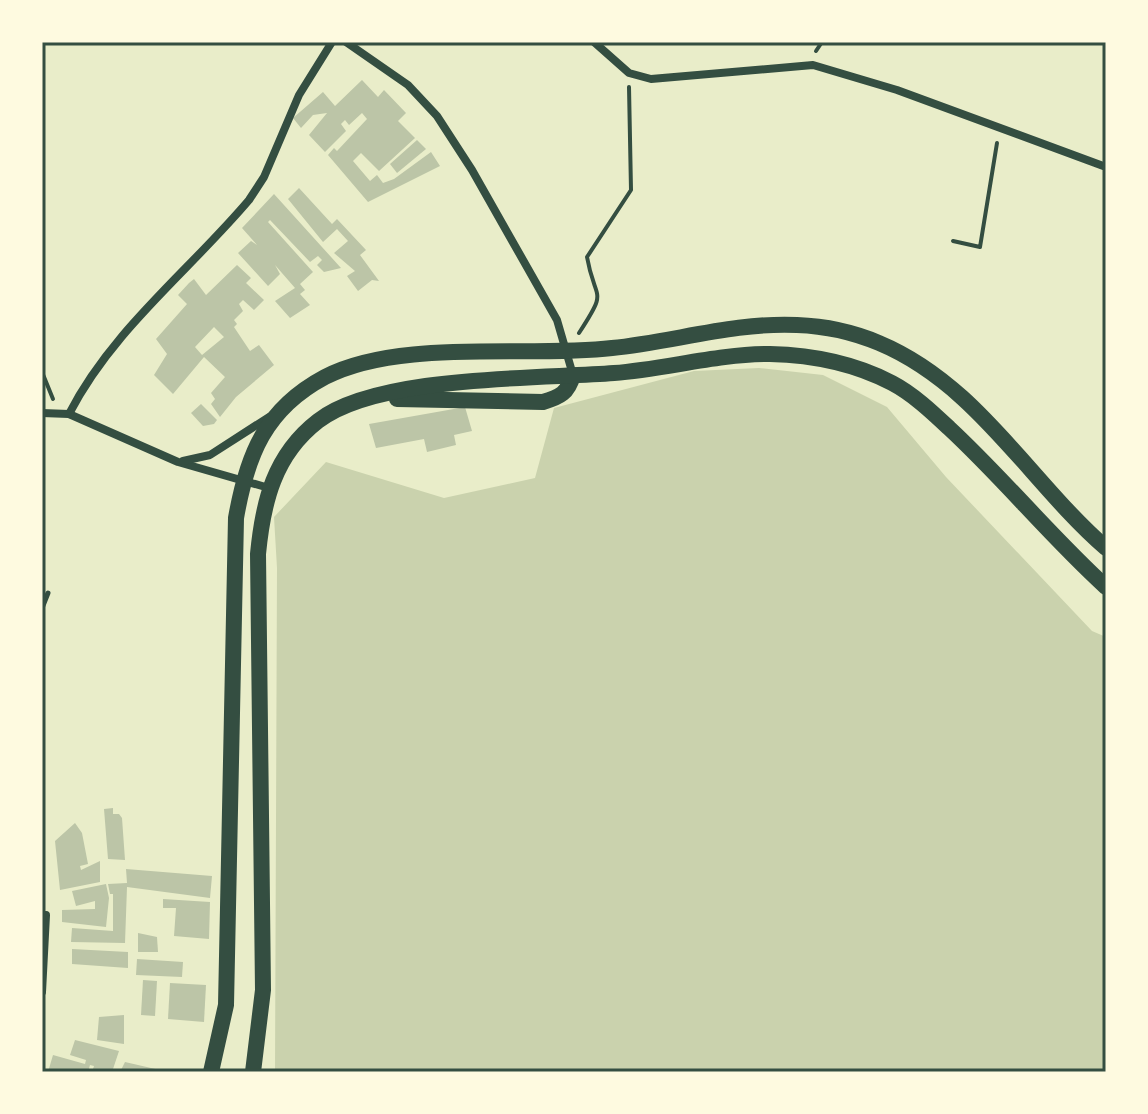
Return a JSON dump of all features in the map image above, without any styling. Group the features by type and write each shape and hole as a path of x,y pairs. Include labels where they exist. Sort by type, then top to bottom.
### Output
{"main road":[{"path":"211,1072 226,1005 236,518 242,481 265,428 291,401 325,377 384,360 568,351 770,326 796,325 855,334 882,345 939,377 995,430 1106,548"},
{"path":"253,1072 263,990 258,554 269,488 281,461 319,420 365,399 461,383 616,373 726,356 809,357 849,365 894,384 932,413 1106,587"},
{"path":"365,399 543,402 559,397 570,387 573,375"}],"street":[{"path":"69,414 84,384 118,340 249,200 264,177 299,95 332,42"},
{"path":"346,42 408,85 437,116 557,320 573,375"},
{"path":"594,42 629,73 671,79 763,67 813,65 897,90 1106,167"},
{"path":"178,462 210,455 291,401"},
{"path":"42,413 69,414 178,462 269,488"},
{"path":"42,992 46,915"}],"lane":[{"path":"42,608 48,593"}],"path":[{"path":"568,351 598,304 598,289 587,257 631,190 629,73"},
{"path":"953,241 980,247 999,128"},
{"path":"42,372 59,412"}],"green space":[{"path":"759,368 823,375 887,407 946,477 1092,631 1106,637 1106,1072 275,1072 277,568 274,517 326,462 444,498 535,478 554,408 694,371"}],"building":[{"path":"362,80 378,97 384,90 406,113 398,121 415,138 379,171 361,153 353,161 370,181 377,175 383,183 394,179 431,152 440,166 368,202 328,155 334,148 337,151 367,119 362,113 349,125 345,120 341,124 346,131 325,152 309,135 327,113 313,115 301,128 293,118 323,92 335,106"},
{"path":"417,140 426,149 397,173 390,164"},
{"path":"299,188 332,224 337,219 366,250 360,255 379,281 372,280 358,291 347,276 355,271 334,253 348,241 337,229 323,242 288,199"},
{"path":"274,194 341,268 324,272 317,265 322,260 318,256 310,262 270,220 268,222 313,272 300,284 305,290 300,294 310,305 290,318 275,301 295,288 275,265 280,274 268,286 238,253 251,241 257,245 242,228"},
{"path":"237,265 251,278 246,283 264,300 254,310 243,300 239,304 243,311 234,320 237,324 234,327 250,351 259,345 274,365 236,397 220,417 211,404 215,399 211,393 225,377 204,357 173,394 154,375 167,354 156,339 187,304 178,295 194,279 206,295","holes":["214,327 224,337 202,355 195,347"]},
{"path":"201,404 217,420 214,424 203,426 191,413"},
{"path":"465,407 472,431 454,435 456,445 427,452 424,439 376,448 369,424"},
{"path":"113,808 113,814 119,814 122,818 125,860 108,859 104,809"},
{"path":"75,823 82,833 88,864 80,866 81,870 100,861 100,882 60,890 55,841"},
{"path":"126,869 212,876 210,898 127,887 125,943 71,942 72,928 113,931 113,894 110,894 108,884 127,883"},
{"path":"106,884 109,898 106,927 62,922 62,910 95,909 95,901 76,906 72,891"},
{"path":"163,899 210,902 209,939 174,936 176,908 163,908"},
{"path":"138,933 157,937 158,952 138,952"},
{"path":"72,949 128,952 128,968 72,964"},
{"path":"137,959 183,962 182,977 136,975"},
{"path":"143,980 157,981 155,1016 141,1015"},
{"path":"170,983 206,985 204,1022 168,1019"},
{"path":"124,1015 124,1044 97,1040 99,1017"},
{"path":"75,1040 119,1051 112,1072 92,1072 94,1066 90,1065 88,1072 48,1072 53,1055 85,1064 86,1060 70,1055"},
{"path":"125,1062 164,1071 164,1072 120,1072"}]}
